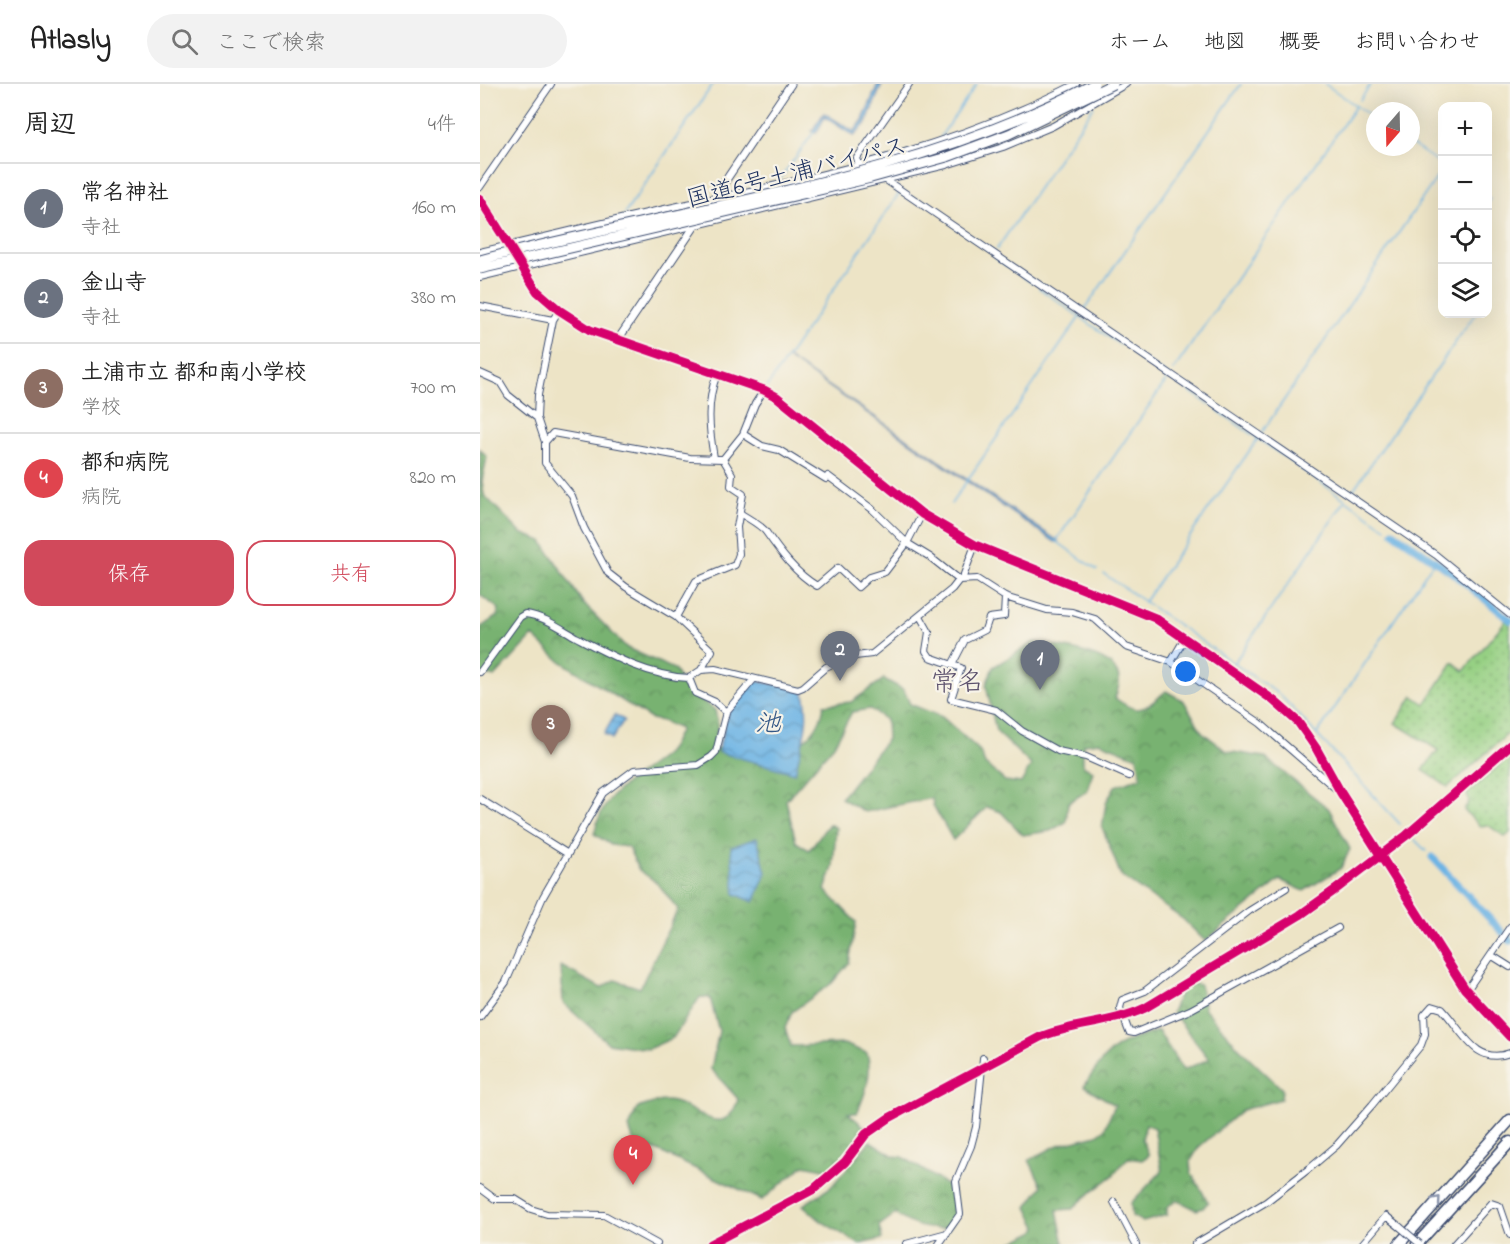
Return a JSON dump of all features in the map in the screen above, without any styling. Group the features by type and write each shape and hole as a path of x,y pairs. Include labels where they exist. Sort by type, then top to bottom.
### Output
{"highway":[{"name":"国道6号土浦バイパス","path":"480,260 901,161 1004,127 1094,84"},
{"name":"国道6号土浦バイパス","path":"480,269 871,178 947,157 1019,130 1113,84"},
{"path":"1399,1244 1510,1120"},
{"path":"1418,1244 1510,1142"}],"street":[{"path":"480,187 551,84"},
{"path":"617,341 698,225 791,84"},
{"path":"909,84 857,158 859,165 888,180 1436,555 1510,615"},
{"path":"480,252 859,165 940,142 1039,103 1076,84"},
{"path":"480,277 946,165 1018,141 1053,126 1126,84"},
{"path":"480,199 537,291 559,310 590,330 764,390 777,397 922,514 975,545 1155,618 1273,700 1298,722 1316,748 1380,856 1467,990 1510,1037"},
{"path":"480,306 553,320"},
{"path":"480,672 520,617 525,614 546,620 618,659 661,675 689,678 700,670 712,651 676,618 608,573 584,528 572,496 545,463 545,442 536,407 553,320 559,310"},
{"path":"480,373 500,382 508,395 537,418"},
{"path":"714,458 708,425 712,388 717,374"},
{"path":"723,459 743,435 755,404 764,390"},
{"path":"545,442 553,433 690,458 723,459"},
{"path":"743,435 762,446 779,450 826,479 828,476 872,509 907,543 961,579 977,579 1005,597 1047,610 1072,612 1095,619 1126,647 1171,662 1260,723 1341,793"},
{"path":"676,618 696,581 735,565 739,554 737,527 743,494 731,486 732,474 723,459"},
{"path":"740,513 766,531 783,555 807,580 817,586 838,568 858,586 869,576 885,572 907,543 922,514"},
{"path":"700,670 715,669 798,689 803,687 826,667 847,657 872,654 920,616 961,579 975,545"},
{"path":"952,665 965,640 985,630 989,618 1004,616 1005,597"},
{"path":"920,616 930,632 926,651 930,657 961,668 951,699 996,710 1022,731 1059,751 1086,757 1130,776"},
{"path":"1171,662 1185,638"},
{"path":"689,678 695,693 715,702 726,712"},
{"path":"480,1017 483,1009 515,965 543,897 603,793 633,770 698,765 711,757 716,752 726,712 754,679"},
{"path":"710,1244 814,1189 845,1162 866,1134 878,1125 980,1068 1060,1029 1123,1018 1159,1001 1300,915 1380,856 1510,745"},
{"path":"481,802 568,854"},
{"path":"1286,888 1249,911 1144,991 1122,1000 1120,1004 1127,1029 1134,1033 1163,1021 1308,947 1338,928"},
{"path":"1467,990 1510,927"},
{"path":"1491,955 1510,967"},
{"path":"1195,1244 1294,1182 1336,1146 1420,1045 1425,1034 1424,1015 1426,1010 1432,1006 1442,1009 1483,1055 1498,1058 1510,1053"},
{"path":"939,1244 960,1214 956,1181 971,1146 976,1127 980,1068 983,1058"},
{"path":"480,1188 495,1199 515,1199 531,1209 547,1214 604,1215 657,1244"},
{"path":"1113,1202 1136,1244"},
{"path":"1454,1244 1491,1203 1500,1206 1510,1235"},
{"path":"1362,1244 1386,1216 1418,1244"},
{"path":"906,1244 947,1233"}],"green space":[{"path":"480,449 487,457 482,481 484,495 521,533 542,541 583,603 627,648 674,669 687,691 715,710 718,725 713,747 776,762 812,732 824,705 851,702 884,679 904,690 910,704 942,717 980,751 985,764 1005,781 1021,783 1031,765 996,731 986,685 993,667 1034,642 1079,651 1110,664 1119,678 1115,698 1130,707 1136,709 1147,706 1166,691 1184,701 1202,732 1227,751 1264,757 1329,809 1350,849 1341,868 1304,891 1280,880 1205,941 1184,920 1121,876 1102,827 1106,803 1115,786 1141,777 1137,757 1100,742 1083,744 1083,765 1093,771 1087,791 1068,803 1066,822 1050,831 1023,835 1001,812 987,807 953,840 933,805 932,798 865,812 841,798 887,739 886,720 870,709 852,712 834,745 786,800 796,842 809,850 829,824 836,828 833,867 825,890 856,922 849,963 832,983 792,1012 785,1028 791,1046 844,1044 867,1053 869,1076 865,1091 857,1113 848,1113 867,1129 829,1170 804,1165 762,1200 656,1150 635,1145 629,1128 637,1108 665,1101 716,1120 724,1119 732,1113 738,1099 711,1069 719,1031 710,998 700,997 673,1038 648,1049 608,1043 563,1003 561,966 601,988 615,980 640,988 678,909 656,882 639,870 628,847 611,845 594,834 598,819 612,797 620,788 665,754 680,729 651,719 560,661 533,636 495,677 480,674 480,628 497,616 499,609 480,595"},
{"path":"1506,620 1510,624 1510,732 1448,787 1423,770 1438,750 1395,723 1413,696 1425,704 1453,662 1464,671"},
{"path":"1510,756 1510,833 1505,837 1488,825 1480,826 1464,810 1469,801 1467,794"},
{"path":"1185,981 1200,985 1205,1009 1239,1048 1282,1089 1281,1099 1242,1110 1199,1147 1190,1162 1191,1172 1208,1202 1203,1208 1197,1210 1177,1200 1167,1207 1167,1215 1143,1222 1132,1216 1131,1203 1162,1171 1154,1128 1146,1124 1142,1139 1149,1155 1142,1160 1128,1158 1112,1177 1086,1196 1073,1209 1057,1210 1064,1244 1009,1244 1034,1232 1037,1227 1027,1207 1042,1186 1029,1160 1058,1145 1097,1135 1104,1130 1115,1105 1084,1086 1107,1055 1122,1044 1158,1031 1183,1070 1209,1059 1172,1012"},
{"path":"870,1141 894,1156 903,1157 953,1189 956,1217 949,1228 920,1227 895,1214 879,1226 882,1239 859,1244 821,1221 803,1205 831,1187"}],"water":[{"path":"878,84 882,84 866,123 854,136 825,117 816,133 812,131 824,113 854,132 863,120"},
{"path":"786,357 1058,541 1055,542"},
{"name":"池","path":"754,681 803,689 807,712 795,773 718,752 728,712"},
{"path":"615,715 624,720 612,739 604,734"},
{"path":"757,838 766,873 754,902 735,894 731,847"}],"waterway":[{"path":"624,215 713,84"},
{"path":"941,136 977,84"},
{"path":"1084,310 1241,84"},
{"path":"1325,84 1366,113"},
{"path":"1360,100 1371,84"},
{"path":"997,249 1094,106"},
{"path":"1173,371 1355,107"},
{"path":"780,179 814,132"},
{"path":"1420,150 1438,162"},
{"path":"1262,432 1438,176"},
{"path":"767,387 900,192"},
{"path":"995,258 1032,283"},
{"path":"1039,288 1120,345"},
{"path":"951,504 1079,318"},
{"path":"1351,493 1472,318"},
{"path":"1136,354 1211,406"},
{"path":"1056,541 1168,378"},
{"path":"1217,410 1386,528"},
{"path":"1144,602 1257,440"},
{"path":"1234,663 1345,501"},
{"path":"1393,532 1454,574 1510,620"},
{"path":"1056,541 1097,570"},
{"path":"1317,734 1435,560"},
{"path":"1104,574 1280,695 1400,824"},
{"path":"1415,840 1426,851"},
{"path":"1432,857 1502,932"},
{"path":"1507,937 1510,941"}],"cycle path":[{"path":"480,199 537,291 559,310 590,330 764,390 777,397 922,514 975,545 1155,618 1273,700 1298,722 1316,748 1341,793 1465,989 1510,1037"},
{"path":"710,1244 814,1189 845,1162 866,1134 889,1118 1040,1037 1145,1008 1300,915 1407,835 1510,745"}],"place":[{"name":"金山寺","path":"840,681"},
{"name":"常名神社","path":"1040,690"},
{"name":"土浦市立 都和南小学校","path":"551,755"},
{"name":"都和病院","path":"633,1185"}],"district":[{"name":"常名","path":"958,683"}]}
